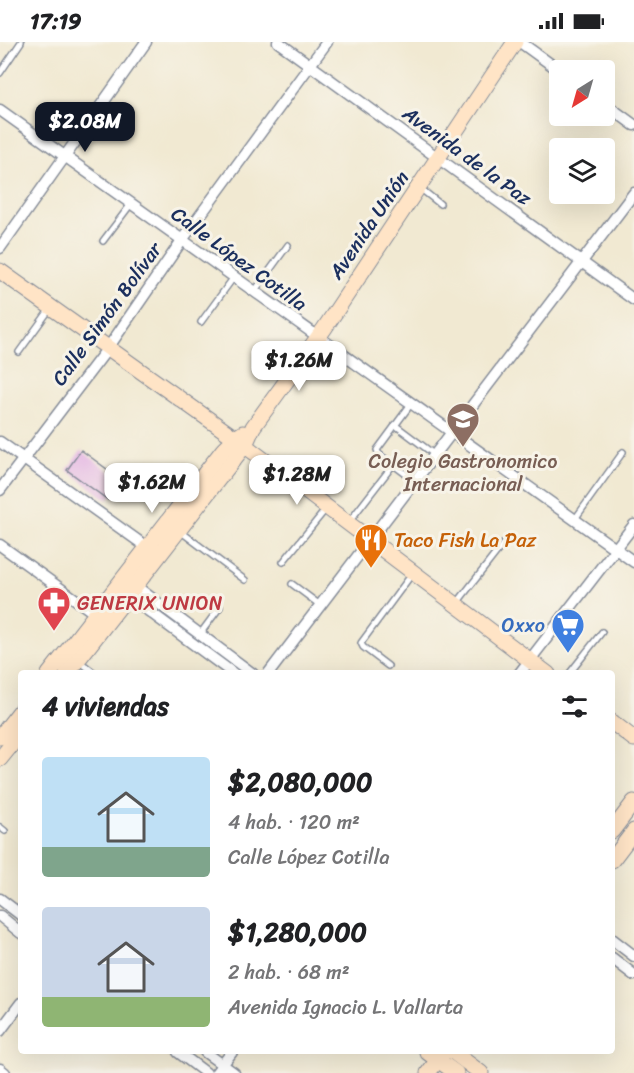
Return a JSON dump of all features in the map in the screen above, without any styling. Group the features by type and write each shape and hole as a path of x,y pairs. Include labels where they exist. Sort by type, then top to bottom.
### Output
{"main road":[{"name":"Avenida Unión","path":"240,442 318,338 515,42"},
{"path":"0,271 240,442 543,670"},
{"path":"153,551 179,530 240,442"},
{"path":"53,670 101,617 240,442"},
{"path":"70,670 101,617"},
{"path":"0,759 18,716"},
{"path":"615,724 634,739"},
{"path":"615,827 634,802"},
{"path":"615,856 634,831"},
{"path":"428,1073 437,1054 481,1073"}],"street":[{"path":"0,248 147,42"},
{"name":"Avenida de la Paz","path":"278,42 634,300"},
{"name":"Calle Simón Bolívar","path":"0,490 108,348 182,240 327,42"},
{"path":"520,42 549,62"},
{"name":"Calle López Cotilla","path":"0,110 634,562"},
{"path":"615,111 634,124"},
{"path":"271,670 634,193"},
{"path":"0,441 153,551"},
{"path":"522,670 634,525"},
{"path":"0,545 101,617"},
{"path":"125,586 200,634 247,670"},
{"path":"125,586 229,670"},
{"path":"0,899 18,913"},
{"path":"0,916 18,931"},
{"path":"615,941 634,956"},
{"path":"615,960 634,975"},
{"path":"0,1031 18,1007"},
{"path":"181,1054 206,1073"},
{"path":"207,1054 219,1069 234,1073"},
{"path":"219,1069 230,1054"},
{"path":"0,1070 5,1073"}],"lane":[{"path":"0,73 21,42"},
{"path":"419,188 441,204"},
{"path":"103,241 131,204"},
{"path":"254,291 288,245"},
{"path":"201,322 234,277"},
{"path":"19,352 51,308"},
{"path":"411,404 377,450 379,454 415,481"},
{"path":"395,425 435,454"},
{"path":"574,520 623,452"},
{"path":"348,523 393,465"},
{"path":"283,562 327,507"},
{"path":"179,530 245,580"},
{"path":"456,605 507,539"},
{"path":"388,666 361,643 413,572"},
{"path":"292,584 320,605"},
{"path":"200,634 220,607"},
{"path":"572,670 602,632"},
{"path":"78,660 91,670"}],"building":[{"path":"81,450 123,481 108,500 67,470"}],"place":[{"name":"Colegio Gastronomico Internacional","path":"463,448"},
{"name":"Taco Fish La Paz","path":"371,569"},
{"name":"GENERIX UNION","path":"54,632"},
{"name":"Oxxo","path":"568,654"}]}
